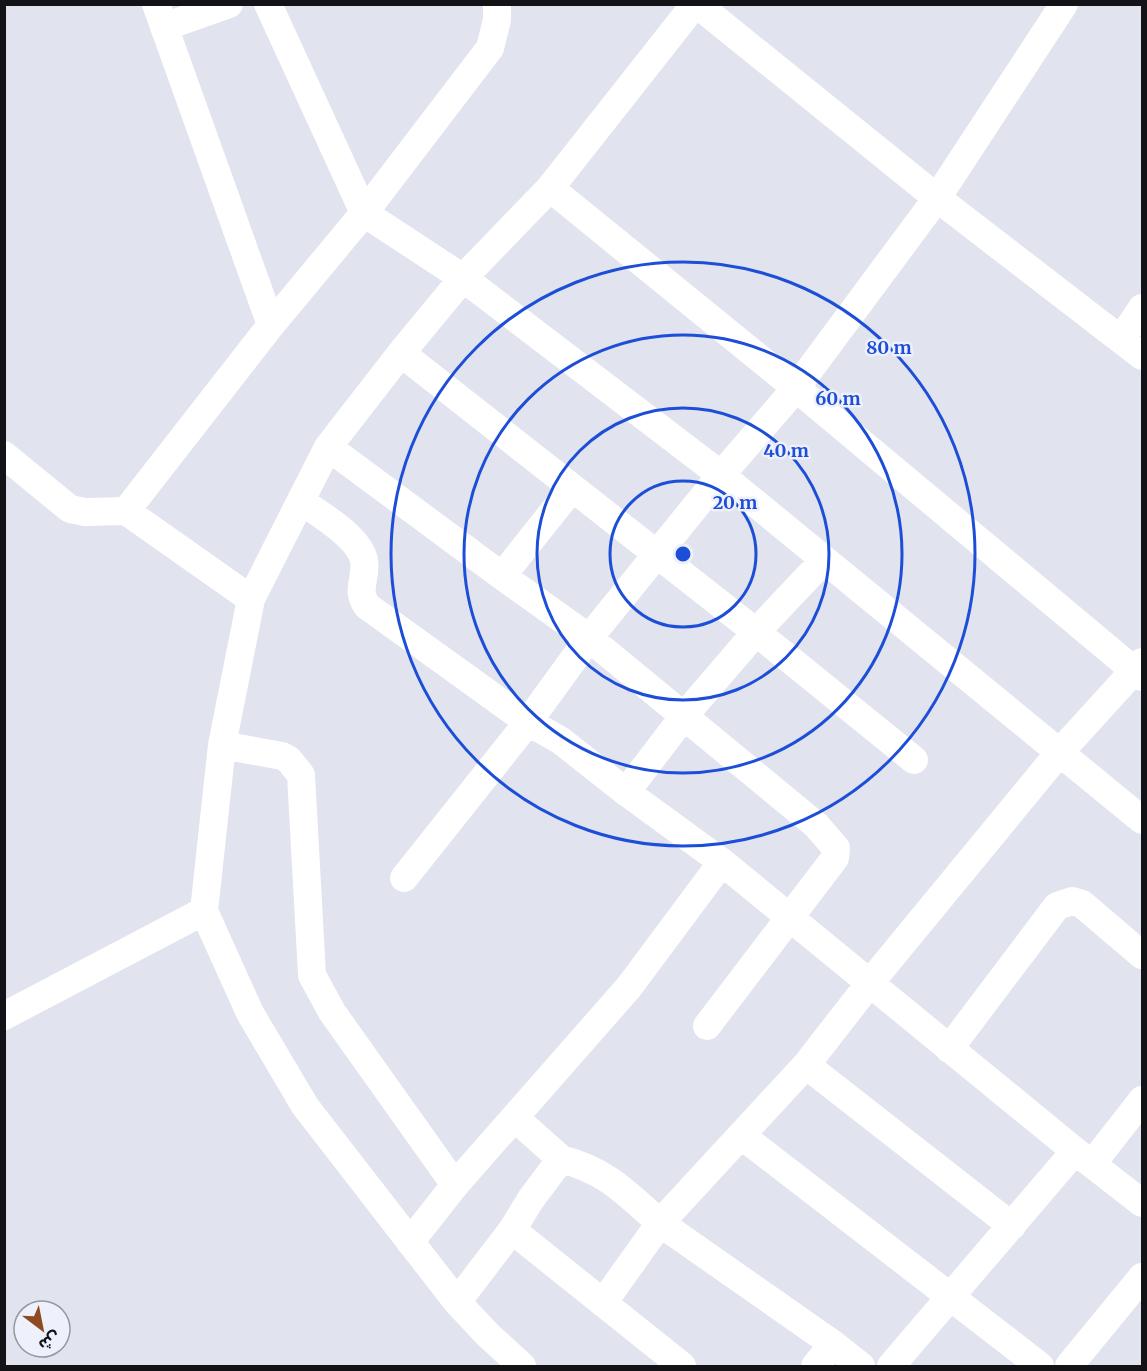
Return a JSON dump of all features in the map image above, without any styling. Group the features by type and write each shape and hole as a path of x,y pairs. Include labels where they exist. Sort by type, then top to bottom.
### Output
{"street":[{"path":"229,4 160,16 271,325"},
{"path":"268,4 364,213 463,278 721,475 1143,820"},
{"path":"126,512 271,325 364,213 489,48 497,20 497,4"},
{"path":"522,1366 457,1302 305,1106 250,1013 204,911 222,745 251,599 328,447 401,352 463,278 550,188 696,4 936,198 1132,347 1143,308"},
{"path":"404,878 528,722 589,638 721,475 796,388 936,198 1064,4"},
{"path":"550,188 1140,670 1059,753 869,984 806,1065 660,1223 603,1304"},
{"path":"401,352 756,632 914,760"},
{"path":"328,447 589,638 816,825 836,848 835,858 707,1026"},
{"path":"4,455 70,509 86,512 126,512 251,599"},
{"path":"502,576 572,488"},
{"path":"301,501 353,540 361,549 364,562 361,593 367,606 528,722 560,740 626,792 722,862 869,984 1143,1203"},
{"path":"626,792 684,716 756,632 824,560"},
{"path":"222,745 282,756 289,760 300,775 312,975 315,984 332,1012 455,1185"},
{"path":"410,1242 455,1185 629,987 722,862"},
{"path":"950,1049 1058,906 1072,901 1082,904 1143,956"},
{"path":"4,1016 204,911"},
{"path":"806,1065 1012,1226"},
{"path":"891,1366 1012,1226 1143,1100"},
{"path":"515,1118 561,1159 591,1168 608,1178 660,1223 861,1366"},
{"path":"742,1136 1040,1366"},
{"path":"457,1302 512,1230 531,1199 561,1159"},
{"path":"512,1230 682,1366"},
{"path":"1069,1366 1143,1277"},
{"path":"814,1366 833,1344"}]}
